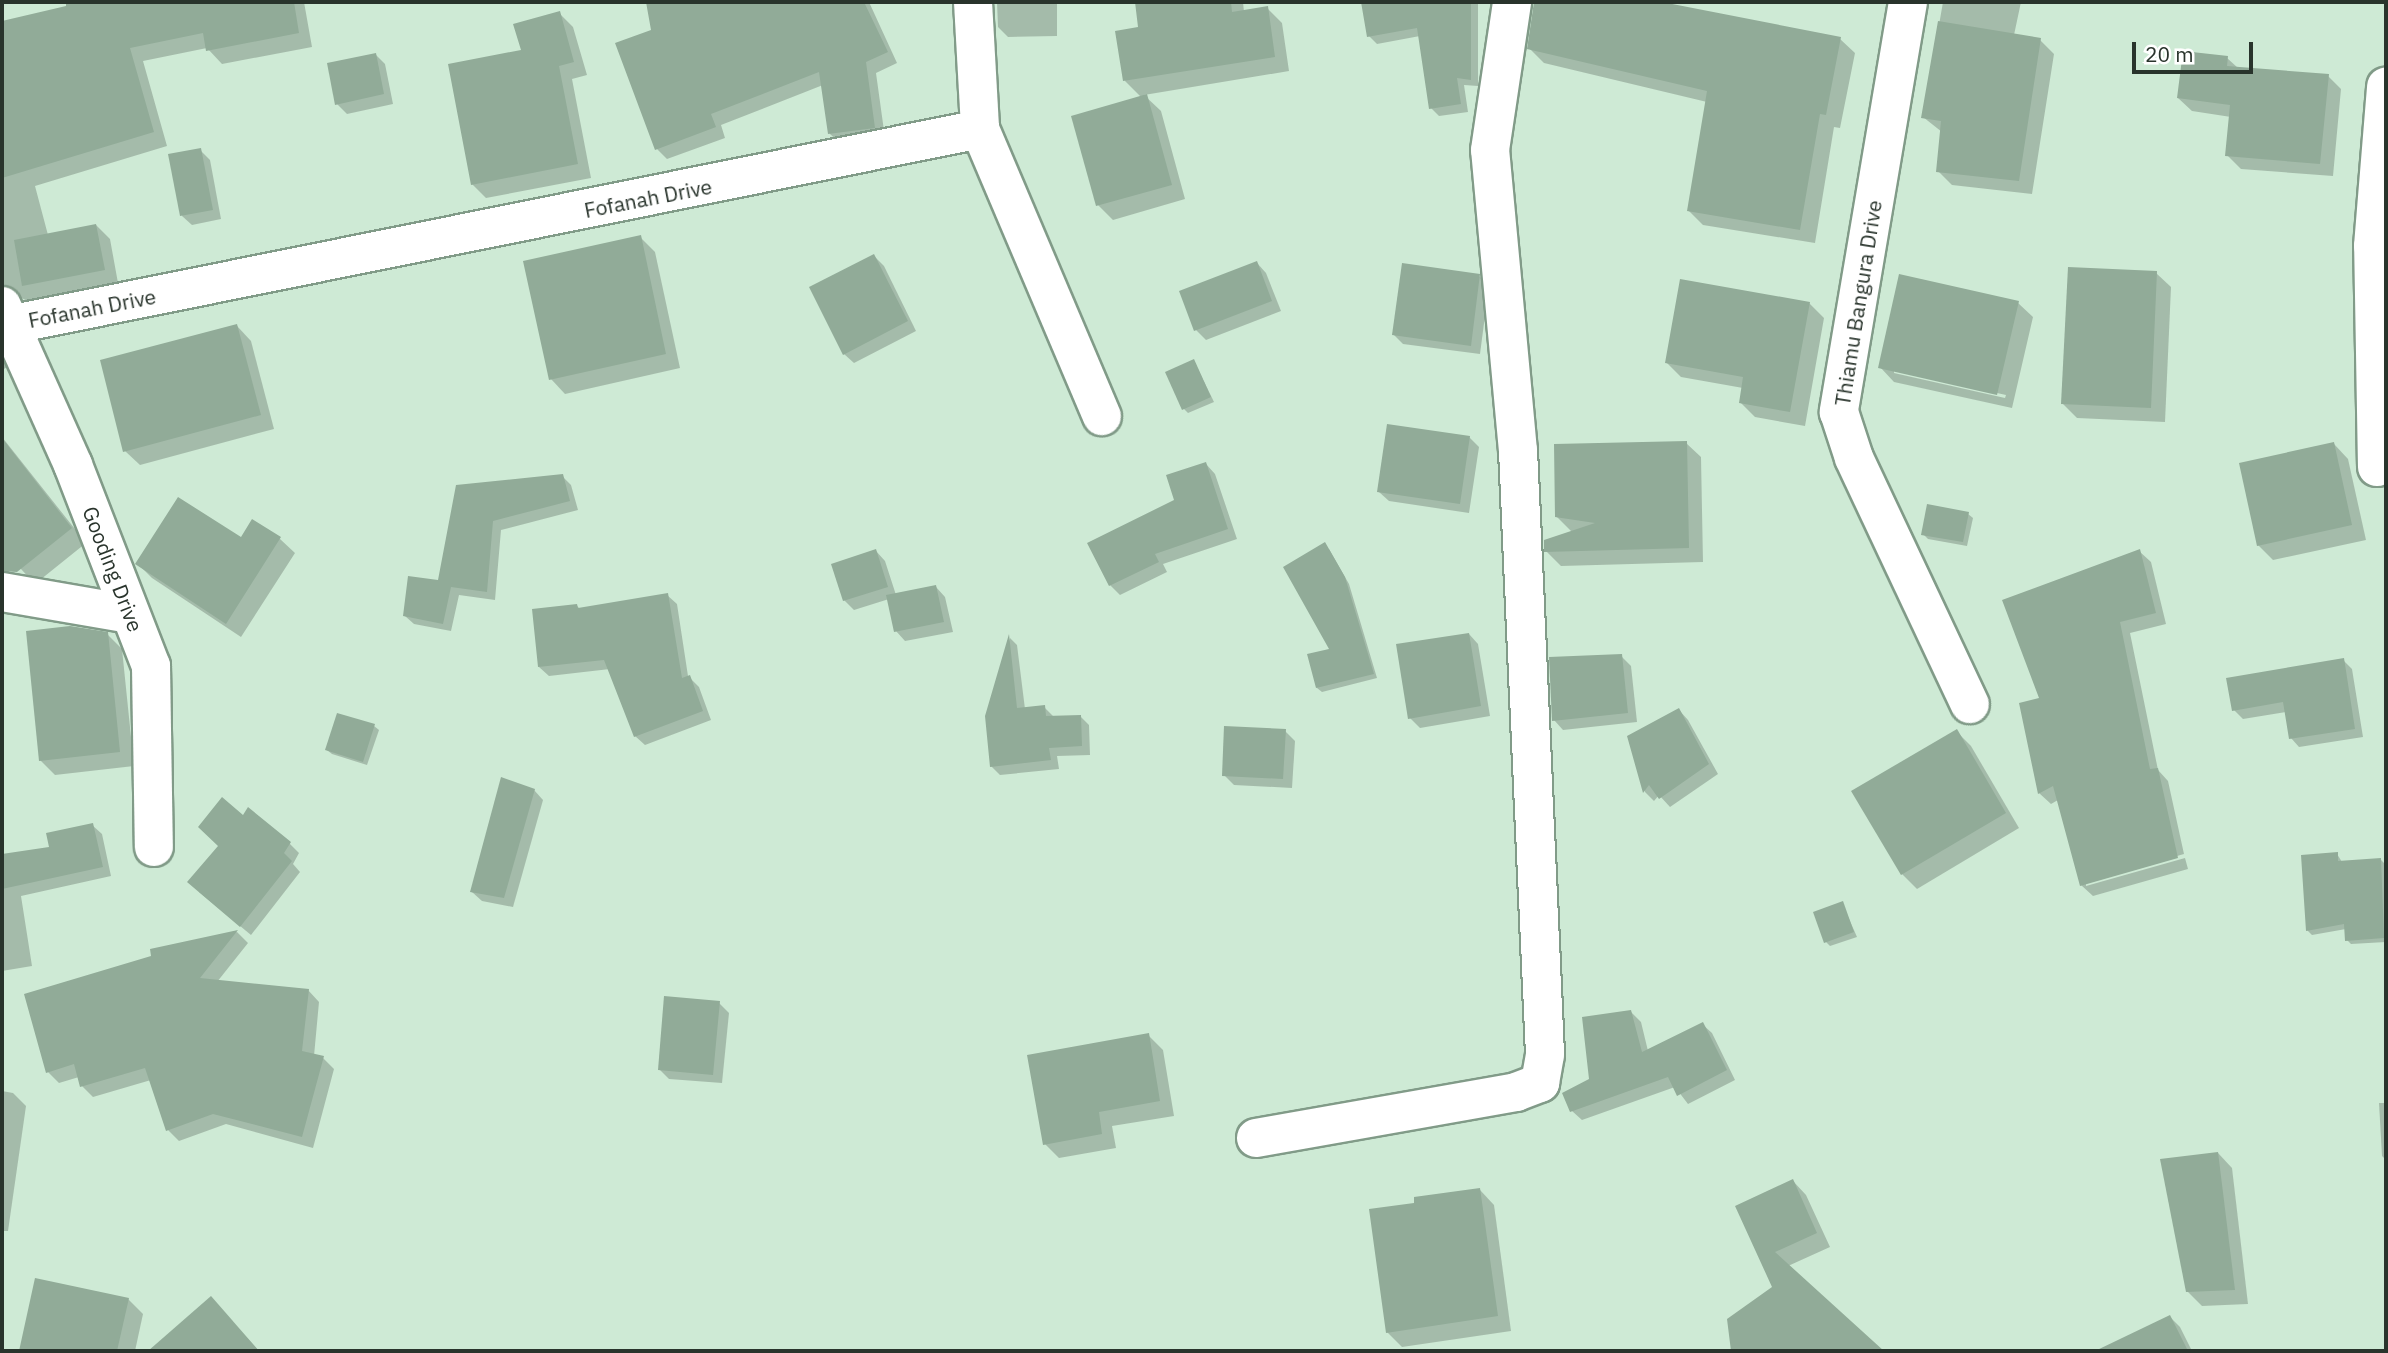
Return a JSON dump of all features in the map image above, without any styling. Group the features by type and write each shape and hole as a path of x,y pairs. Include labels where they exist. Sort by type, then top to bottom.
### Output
{"street":[{"path":"973,2 979,128 1102,416"},
{"path":"1256,1138 1516,1092 1540,1083 1545,1054 1518,451 1490,150 1513,2"},
{"name":"Thiamu Bangura Drive","path":"1908,2 1839,412 1854,458 1970,704"},
{"path":"2378,467 2373,246 2386,87"},
{"name":"Fofanah Drive","path":"5,315 979,128"},
{"name":"Gooding Drive","path":"5,315 73,465 151,666 154,847"},
{"path":"2,592 130,614"}],"building":[{"path":"66,2 294,2 299,33 206,51 203,33 130,48 154,132 2,178 2,21 66,6"},
{"path":"646,2 864,2 888,52 866,62 875,128 828,134 819,72 711,114 716,127 655,150 615,43 651,30"},
{"path":"1135,2 1231,2 1232,12 1268,6 1275,57 1123,81 1115,31 1138,27"},
{"path":"1361,2 1471,2 1471,80 1457,78 1461,104 1429,109 1417,28 1367,37"},
{"path":"1534,2 1662,2 1841,37 1826,115 1820,114 1800,230 1687,211 1707,91 1527,49"},
{"path":"560,11 574,62 559,66 578,164 471,185 448,64 521,50 513,24"},
{"path":"1938,21 2041,38 2019,181 1936,172 1941,121 1921,118"},
{"path":"2183,51 2228,56 2227,66 2329,74 2320,164 2225,156 2230,105 2177,98"},
{"path":"376,53 384,94 335,105 327,63"},
{"path":"1147,94 1172,185 1096,206 1071,116"},
{"path":"201,148 213,210 180,216 168,154"},
{"path":"96,224 105,270 22,286 14,240"},
{"path":"641,235 666,354 549,380 523,261"},
{"path":"874,254 908,321 843,355 809,287"},
{"path":"1257,261 1272,301 1194,331 1179,291"},
{"path":"1402,263 1480,274 1471,346 1392,335"},
{"path":"2068,267 2157,271 2151,408 2061,404"},
{"path":"1899,274 2019,301 1997,395 1878,368"},
{"path":"1680,279 1810,302 1790,412 1739,403 1743,377 1665,363"},
{"path":"237,324 261,415 123,452 100,360"},
{"path":"1194,359 1211,397 1182,410 1165,372"},
{"path":"1387,424 1470,436 1460,504 1377,492"},
{"path":"2,438 72,528 17,572 2,571"},
{"path":"1687,441 1689,548 1544,552 1544,540 1595,523 1555,517 1554,444"},
{"path":"2334,442 2352,525 2257,546 2239,463"},
{"path":"1206,462 1228,529 1155,554 1159,562 1109,586 1087,543 1174,500 1166,475"},
{"path":"563,474 570,501 493,521 487,592 451,587 443,624 403,616 408,576 438,580 456,485"},
{"path":"178,497 241,537 252,519 281,537 226,624 135,564"},
{"path":"1927,504 1969,512 1963,542 1921,535"},
{"path":"1325,542 1345,577 1374,674 1316,688 1307,654 1329,649 1283,567"},
{"path":"876,549 888,587 843,601 831,564"},
{"path":"2140,549 2156,613 2120,622 2150,769 2158,768 2178,858 2080,886 2053,786 2038,794 2019,703 2039,698 2002,600"},
{"path":"936,585 944,622 894,632 886,595"},
{"path":"668,593 682,678 690,675 703,711 634,737 604,660 538,667 532,609 577,604 578,608"},
{"path":"70,626 108,632 120,752 39,761 26,631"},
{"path":"1469,633 1481,706 1408,719 1396,644"},
{"path":"1009,634 1017,708 1045,705 1046,716 1081,715 1082,746 1049,748 1051,760 990,767 985,716"},
{"path":"1622,654 1628,713 1552,721 1549,657"},
{"path":"2344,658 2355,729 2289,739 2283,702 2232,711 2226,678"},
{"path":"1679,708 1709,764 1659,799 1649,785 1643,793 1627,736"},
{"path":"337,713 375,724 363,762 325,750"},
{"path":"1224,726 1286,729 1283,779 1222,776"},
{"path":"1957,729 2006,813 1901,875 1851,791"},
{"path":"501,777 535,789 504,898 470,892"},
{"path":"222,797 243,815 248,807 291,842 284,853 292,861 240,927 187,882 218,846 198,827"},
{"path":"93,823 103,867 2,889 2,854 49,847 46,833"},
{"path":"2338,852 2338,861 2381,858 2384,938 2345,941 2344,924 2306,931 2301,855"},
{"path":"1843,901 1854,932 1824,943 1813,912"},
{"path":"238,930 200,978 309,989 302,1051 324,1056 302,1137 213,1114 166,1131 145,1068 80,1087 74,1064 46,1073 24,994 151,956 150,949"},
{"path":"664,996 720,1001 713,1075 658,1070"},
{"path":"1631,1010 1642,1052 1703,1022 1727,1070 1677,1096 1668,1077 1570,1112 1562,1093 1589,1079 1582,1017"},
{"path":"1149,1033 1160,1101 1099,1112 1102,1134 1043,1145 1027,1055"},
{"path":"2218,1152 2235,1290 2186,1292 2160,1159"},
{"path":"1793,1179 1817,1233 1775,1252 1884,1351 1731,1351 1727,1319 1772,1287 1735,1206"},
{"path":"1480,1188 1498,1316 1386,1333 1369,1209 1414,1203 1414,1197"},
{"path":"35,1278 129,1298 117,1351 19,1351"},
{"path":"211,1296 259,1351 148,1351"},
{"path":"2170,1315 2188,1351 2095,1351"}]}
